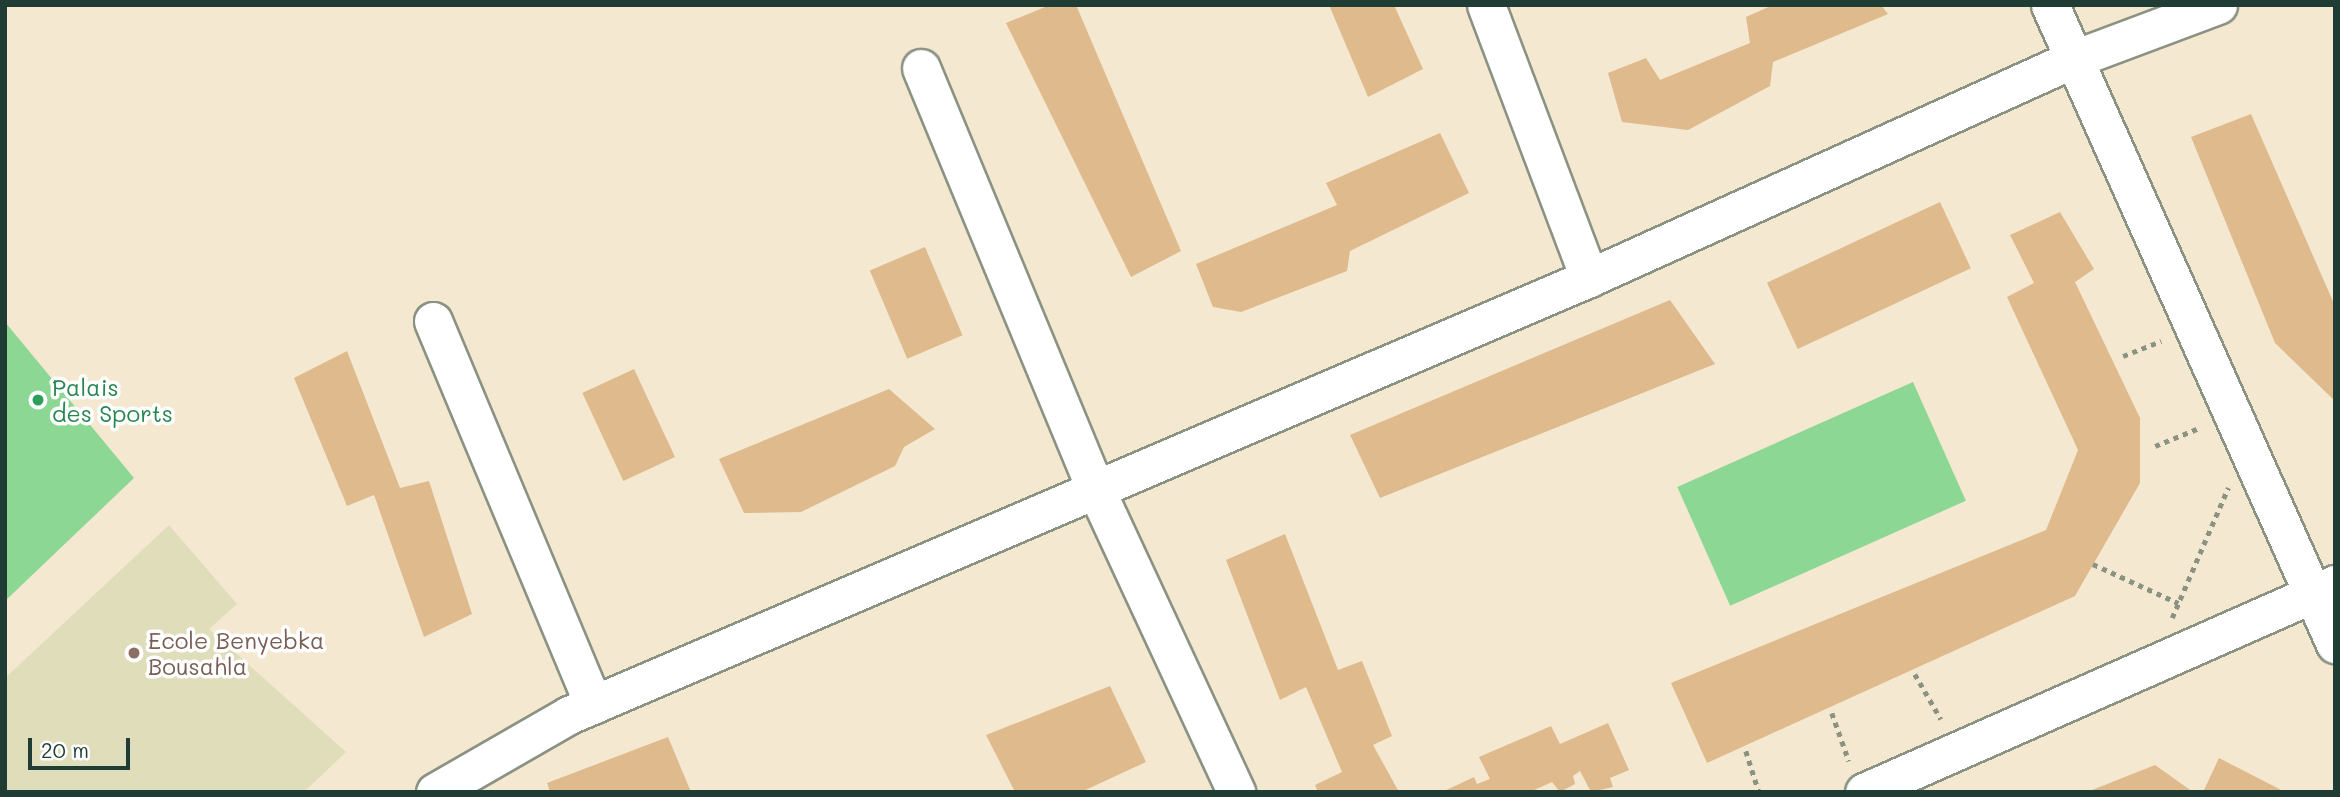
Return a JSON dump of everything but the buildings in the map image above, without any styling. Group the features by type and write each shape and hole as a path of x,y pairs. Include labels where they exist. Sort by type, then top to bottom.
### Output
{"street":[{"path":"1486,5 1588,278"},
{"path":"2050,5 2071,60 2247,446 2324,589 2335,644"},
{"path":"435,792 594,705 1097,492 1588,278 2071,60 2218,5"},
{"path":"921,68 1097,492 1236,792"},
{"path":"433,321 594,705"},
{"path":"1858,780 2151,665 2324,589"}],"path":[{"path":"2123,356 2157,343"},
{"path":"2155,446 2204,426"},
{"path":"2151,665 2247,446"},
{"path":"2093,564 2178,603"},
{"path":"1915,674 1946,728"},
{"path":"1832,713 1858,780"},
{"path":"1746,751 1759,792"}],"shaded area":[{"name":"Ecole Benyebka Bousahla","path":"169,525 237,604 209,629 346,752 304,792 5,792 5,678"}],"green space":[{"name":"Palais des Sports","path":"5,322 134,478 5,601"},
{"path":"1913,382 1966,501 1730,606 1677,487"}],"place":[{"name":"Palais des Sports","path":"38,400"},
{"name":"Ecole Benyebka Bousahla","path":"134,653"}]}
